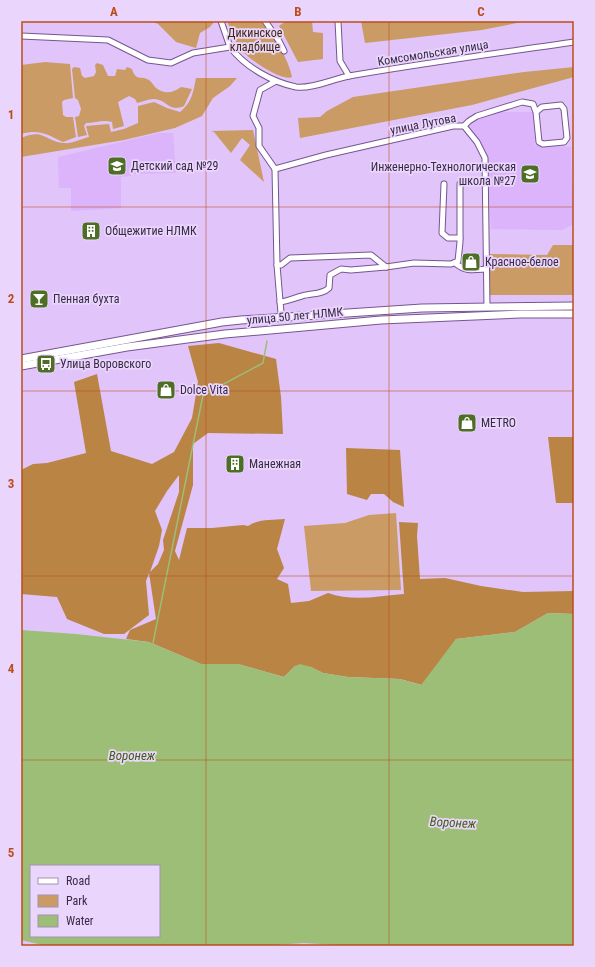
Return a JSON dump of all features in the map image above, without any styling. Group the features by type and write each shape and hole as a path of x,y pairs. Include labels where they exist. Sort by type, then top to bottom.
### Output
{"main road":[{"path":"487,307 574,306"},
{"name":"улица 50 лет НЛМК","path":"21,359 222,322 422,308 487,307"},
{"path":"411,319 422,308"},
{"name":"улица 50 лет НЛМК","path":"21,366 127,347 225,334 411,319 520,314 574,314"}],"street":[{"path":"221,21 230,47 236,55 246,64 276,81"},
{"path":"265,21 284,51"},
{"path":"338,21 340,61 349,76"},
{"path":"21,36 108,40 148,60 171,63 193,53 230,47"},
{"name":"Комсомольская улица","path":"276,81 296,87 306,87 349,76 574,42"},
{"path":"276,81 260,90 253,116 259,128 259,146 274,169 277,265 280,302 284,317"},
{"path":"464,126 468,121 476,116 522,102 533,104 536,112 539,142 543,144 564,142 567,138 564,108 561,105 542,107 536,112"},
{"name":"улица Лутова","path":"274,169 326,155 453,126 464,126 477,142 485,158 487,307"},
{"path":"444,184 442,233 448,238 460,238"},
{"path":"280,302 325,292 329,288 330,275 341,269 351,270 386,268 414,263 455,263 458,261 460,238 460,184"},
{"path":"277,265 281,265 290,258 372,254 386,268"},
{"path":"455,263 462,269 467,270 486,269"}],"shaded area":[{"name":"Инженерно-Технологическая школа №27","path":"501,112 534,112 535,145 571,147 572,185 574,185 574,224 562,230 491,229 487,162 467,127 470,122"},
{"name":"Детский сад №29","path":"159,133 173,133 176,173 131,174 131,176 121,177 121,208 71,211 71,188 59,188 58,157"},
{"path":"219,343 276,359 281,397 283,434 208,433 193,444 193,485 175,551 179,560 187,528 248,526 261,521 285,519 277,549 284,568 277,579 288,584 291,603 309,601 328,593 337,596 356,598 404,594 399,522 418,523 417,536 420,579 445,578 481,586 523,592 574,591 574,614 548,613 515,632 456,639 422,685 400,679 348,677 323,673 311,667 295,666 284,677 238,664 201,664 149,642 126,639 130,630 156,619 149,573 146,581 149,615 124,634 104,634 67,619 57,597 21,594 21,470 33,464 47,463 86,453 74,382 97,374 111,451 152,464 174,452 192,418 198,382 188,346","holes":["179,475 179,492 163,540 164,550 158,564 150,572 159,546 162,530 155,511"]},
{"path":"548,437 574,437 574,503 556,503"},
{"path":"346,448 400,450 404,507 393,502 384,494 371,494 367,500 347,494"}],"green space":[{"path":"152,21 214,22 210,27 200,33 196,48 176,42 158,24"},
{"name":"Дикинское кладбище","path":"227,21 261,21 284,55 292,77 287,78 274,73 259,65 247,56 238,45"},
{"path":"286,21 312,21 313,32 323,33 323,59 298,62 279,26"},
{"path":"361,21 527,21 482,30 365,43"},
{"path":"45,62 70,64 73,98 62,102 63,115 66,117 73,117 76,137 63,142 38,132 21,134 21,65"},
{"path":"97,63 103,65 108,76 115,76 117,69 125,70 127,67 132,69 135,76 149,80 158,90 165,92 172,92 181,87 192,89 184,106 179,108 171,107 162,101 154,99 137,103 135,99 129,96 118,102 124,126 113,129 112,122 109,121 86,123 84,126 87,135 78,137 75,117 79,116 81,109 78,100 75,98 72,69 74,67 80,68 82,76 85,78 94,76 96,72 95,65"},
{"path":"574,67 574,77 472,105 300,138 298,118 320,117 327,111 353,97 524,72"},
{"path":"196,78 237,78 230,86 213,98 202,116 175,128 124,140 21,157 21,138 29,135 40,135 57,142 67,143 89,137 86,126 109,124 111,132 124,129 138,123 138,106 154,102 180,112 190,101"},
{"path":"253,130 264,182 240,160 250,145 242,138 231,153 214,132 211,131"},
{"path":"553,245 574,245 574,295 489,295 489,254 547,255"},
{"path":"396,513 401,590 311,591 304,526 345,523 369,515"}],"water":[{"name":"Воронеж","path":"548,613 574,614 574,946 352,946 304,943 261,946 47,946 21,940 21,630 149,642 201,664 238,664 284,677 295,666 300,664 311,667 323,673 348,677 400,679 421,685 456,639 515,632"}],"waterway":[{"path":"153,643 203,395 263,363 267,341"}],"place":[{"name":"Детский сад №29","path":"117,166"},
{"name":"Инженерно-Технологическая школа №27","path":"530,174"},
{"name":"Общежитие НЛМК","path":"91,231"},
{"name":"Красное-белое","path":"471,262"},
{"name":"Пенная бухта","path":"39,299"},
{"name":"Улица Воровского","path":"46,364"},
{"name":"Dolce Vita","path":"166,390"},
{"name":"METRO","path":"467,423"},
{"name":"Манежная","path":"235,464"}]}
